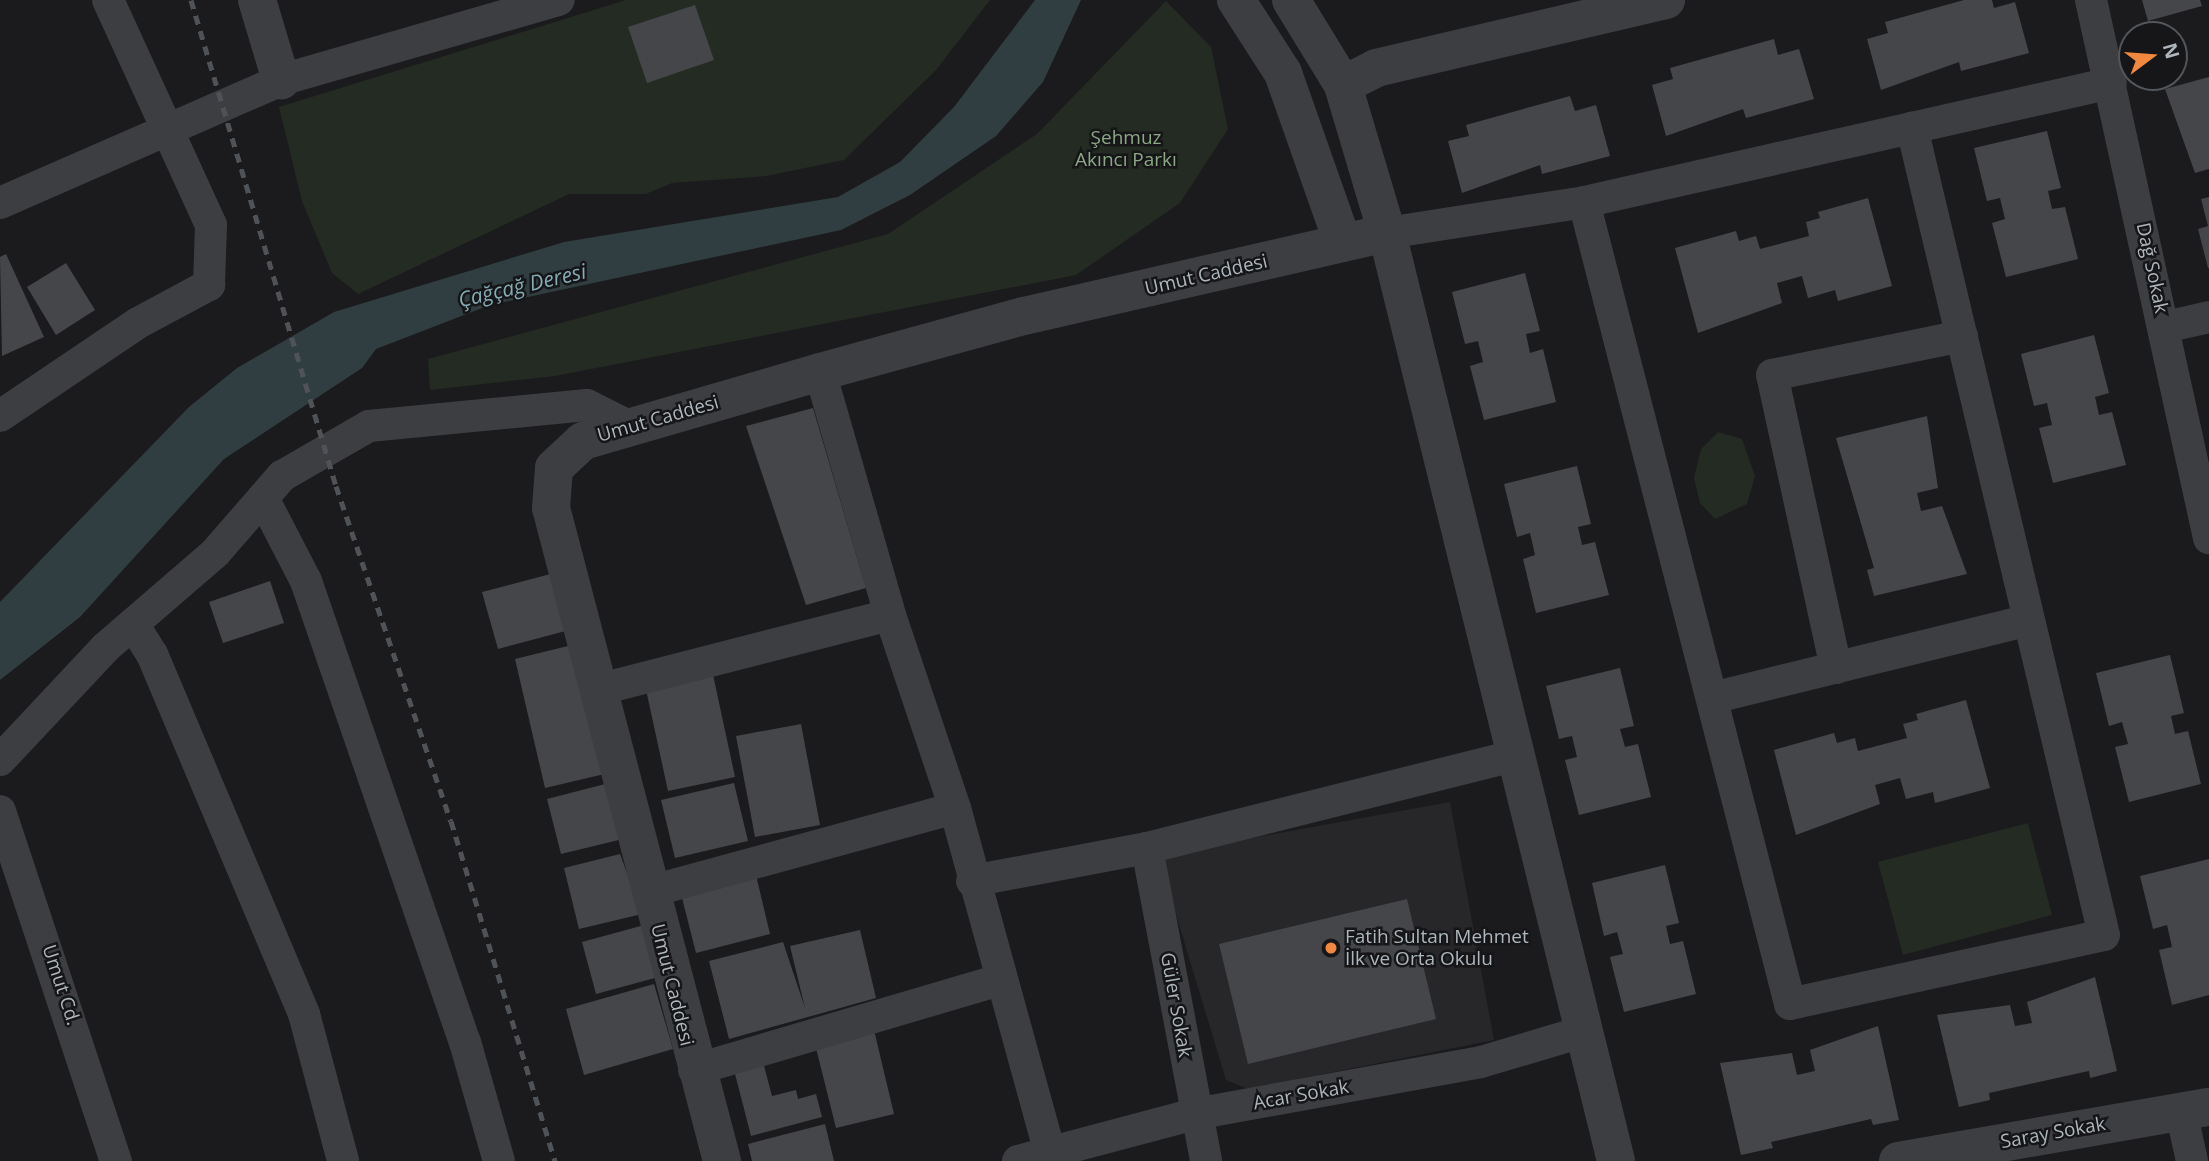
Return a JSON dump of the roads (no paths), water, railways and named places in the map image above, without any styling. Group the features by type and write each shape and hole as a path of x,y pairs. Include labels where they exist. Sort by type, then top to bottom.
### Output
{"street":[{"path":"0,415 103,345 209,285 211,225 165,132 108,0"},
{"path":"257,0 281,80"},
{"path":"0,203 281,80 559,0"},
{"path":"1236,0 1283,73 1343,243"},
{"path":"1291,0 1343,85 1387,233 1518,755 1616,1161"},
{"path":"1343,85 1376,68 1666,0"},
{"name":"Dağ Sokak","path":"2091,0 2165,327 2209,538"},
{"path":"1387,233 1584,202 2110,83"},
{"path":"1584,202 1790,1004 2104,935 1912,128"},
{"name":"Umut Caddesi","path":"722,1161 694,1070 551,508 554,468 583,441 820,372 1024,316 1387,233"},
{"path":"2165,327 2209,317"},
{"path":"1836,668 1772,375 1962,335"},
{"path":"820,372 890,615 955,808 972,881 1050,1153"},
{"path":"0,760 133,624 215,553 282,476 369,426 587,405 631,427"},
{"path":"263,498 306,581 465,1042 499,1161"},
{"path":"597,690 890,615"},
{"path":"1712,698 2029,620"},
{"path":"133,624 152,654 304,1014 343,1161"},
{"path":"972,881 1147,848 1518,755"},
{"path":"648,892 955,808"},
{"name":"Umut Cd.","path":"0,811 116,1161"},
{"name":"Güler Sokak","path":"1147,848 1195,1114 1206,1161"},
{"path":"694,1070 1000,980"},
{"name":"Acar Sokak","path":"1018,1161 1195,1114 1481,1062 1585,1031"},
{"path":"2192,1161 2195,1109"},
{"name":"Saray Sokak","path":"1898,1161 1982,1153 2195,1109"}],"water":[{"name":"Çağçağ Deresi","path":"1035,0 1081,0 1043,82 996,136 910,195 841,230 490,305 376,349 362,368 224,459 80,617 0,680 0,602 189,407 237,368 334,312 564,242 838,197 900,162 954,107"}],"railway":[{"path":"191,0 336,486 451,821 555,1161"}],"place":[{"name":"Fatih Sultan Mehmet İlk ve Orta Okulu","path":"1331,948"}],"park label":[{"name":"Şehmuz Akıncı Parkı","path":"1126,149"}]}
